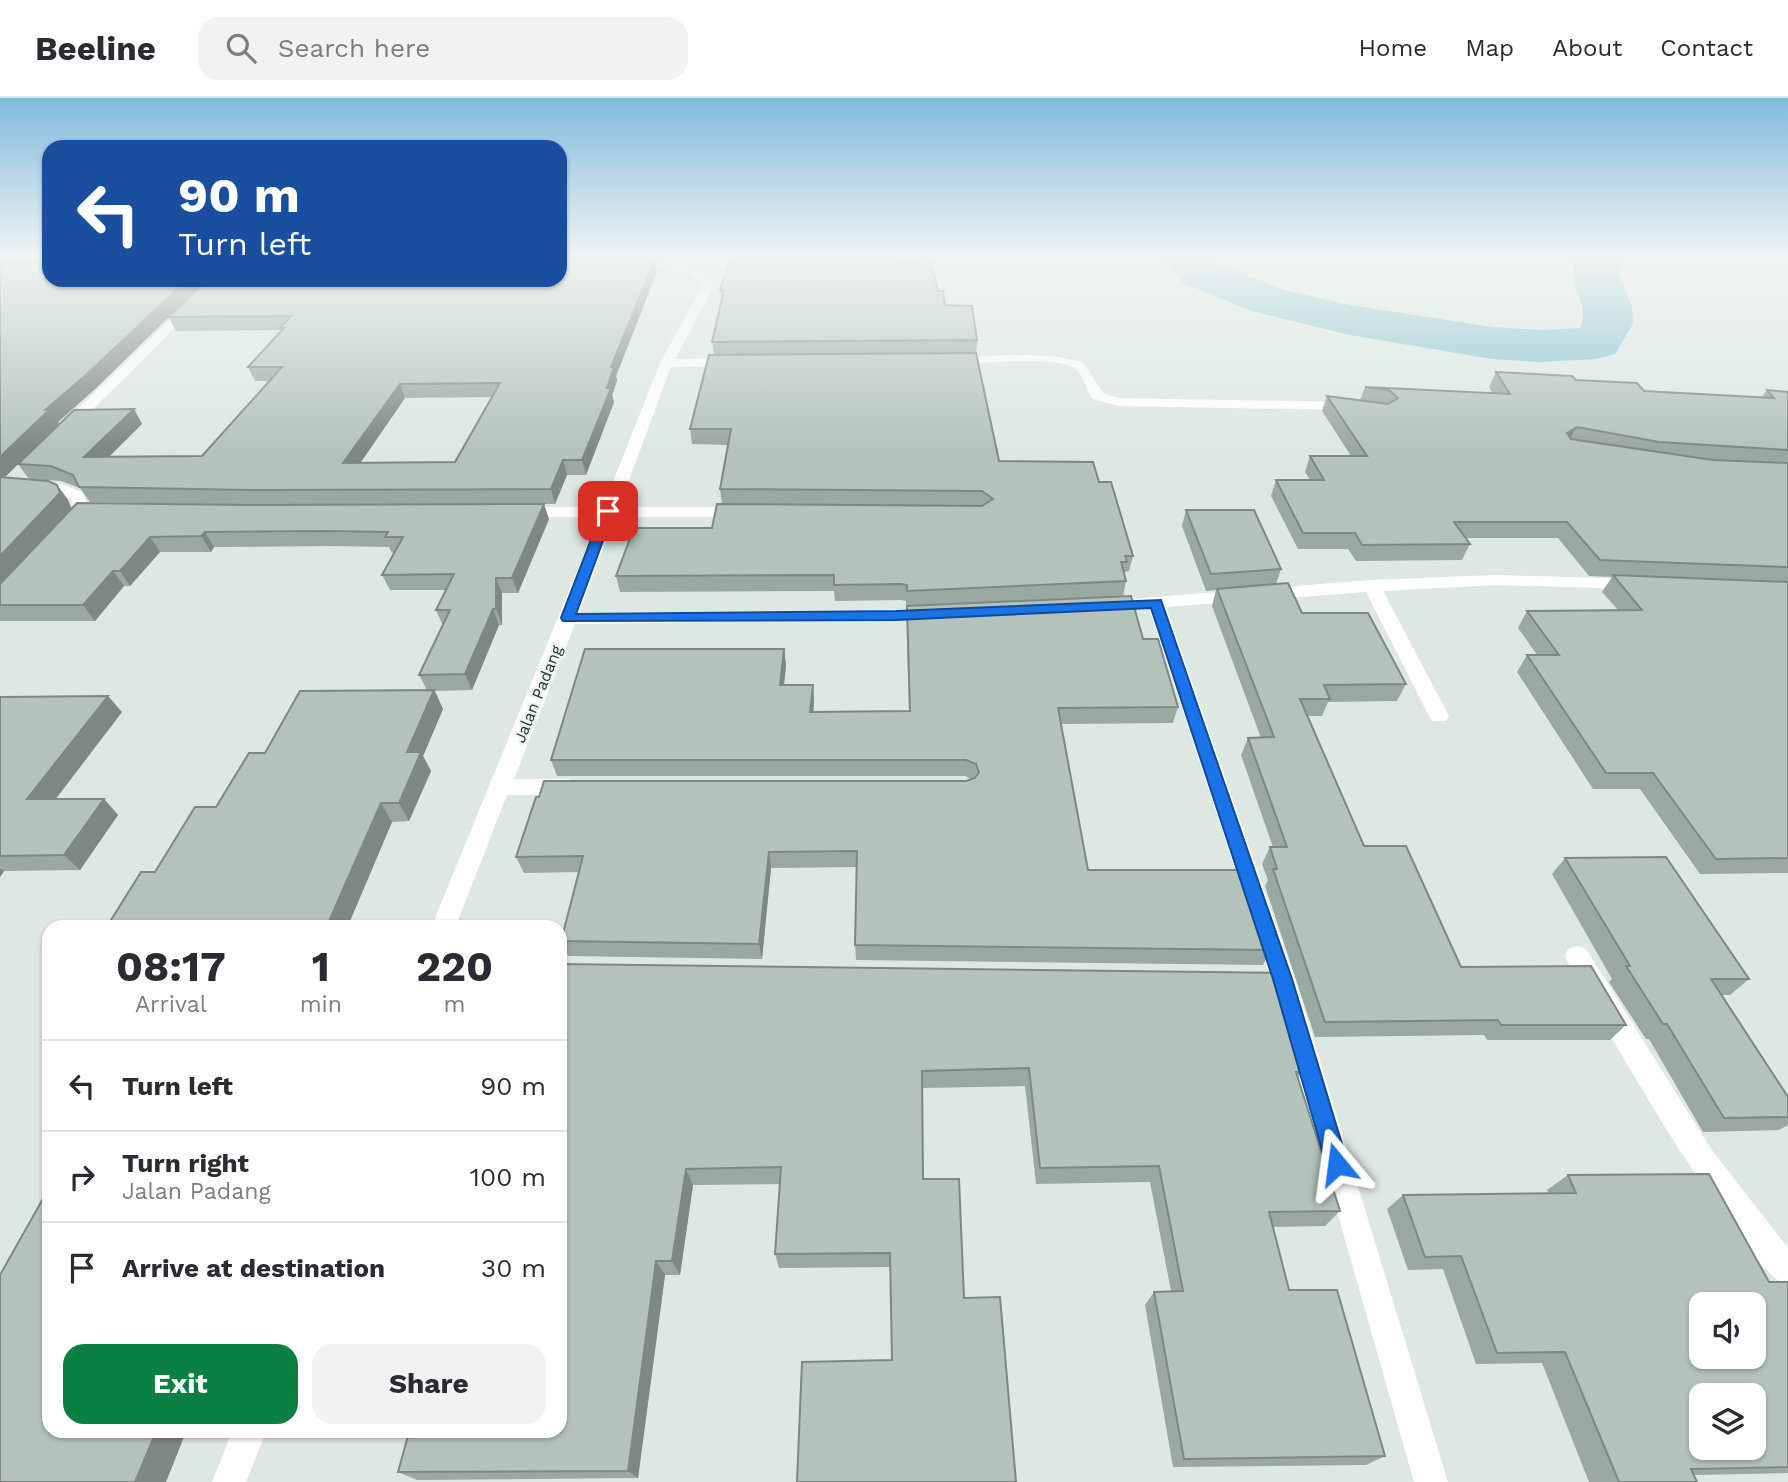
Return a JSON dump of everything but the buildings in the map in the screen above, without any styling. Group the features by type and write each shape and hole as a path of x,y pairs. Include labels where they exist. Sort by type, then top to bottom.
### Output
{"street":[{"path":"58,437 176,321"},
{"name":"Jalan Padang","path":"446,920 501,788 666,363 690,321"},
{"path":"930,361 1055,360 1074,363 1086,373 1098,396 1125,403 1333,404 1362,408"},
{"path":"666,363 750,362"},
{"path":"11,480 61,489 77,495 78,515 123,510"},
{"path":"496,512 760,512"},
{"path":"1088,607 1371,586 1495,580 1650,585"},
{"path":"1371,586 1439,716"},
{"path":"1156,603 1283,979 1431,1482"},
{"path":"568,618 951,613"},
{"path":"501,788 583,788"},
{"path":"1577,956 1670,1111 1717,1180 1788,1271"},
{"path":"1255,979 1283,979"},
{"path":"229,1482 246,1438"}],"waterway":[{"path":"1354,321 1492,343 1539,346 1596,343 1608,321"}],"route":[{"path":"608,511 568,618 896,615 1156,603 1283,979 1337,1164"}]}
